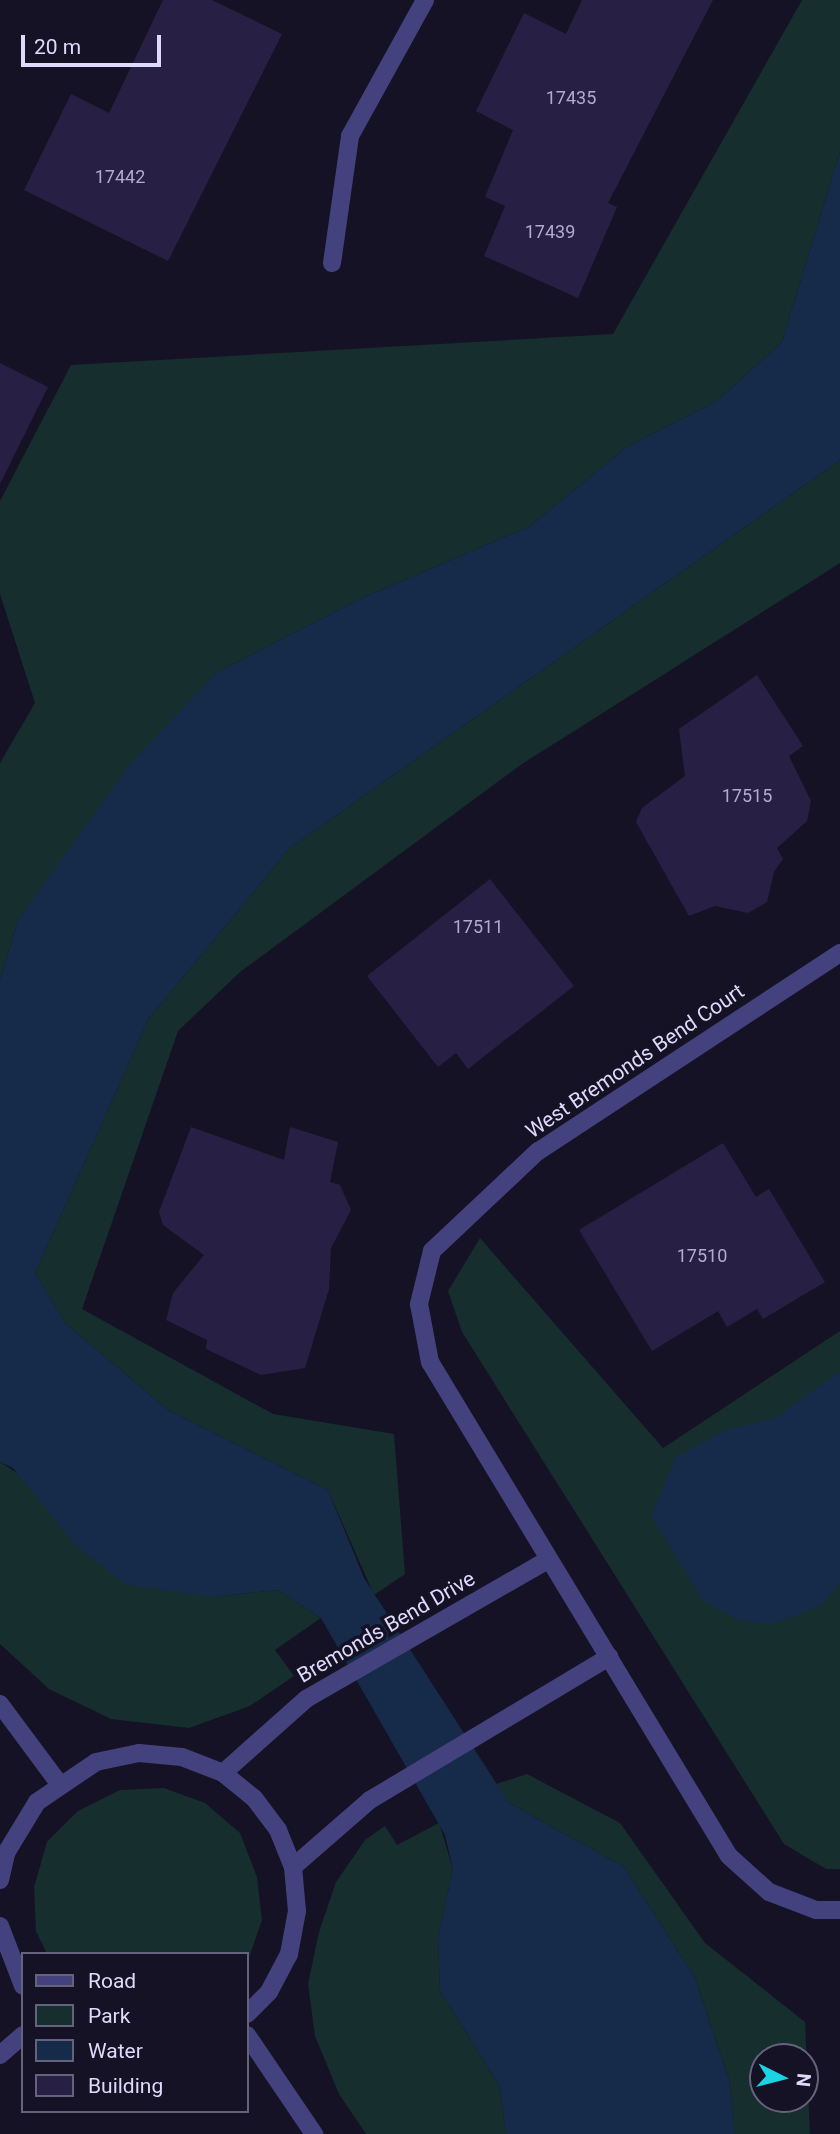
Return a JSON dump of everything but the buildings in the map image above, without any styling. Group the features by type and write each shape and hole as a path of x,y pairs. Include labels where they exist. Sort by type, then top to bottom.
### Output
{"street":[{"path":"332,263 350,136 425,0"},
{"name":"West Bremonds Bend Court","path":"840,953 538,1151 432,1251 419,1304 430,1362 729,1856 769,1892 816,1910 840,1910"},
{"name":"Bremonds Bend Drive","path":"222,1773 306,1699 549,1559"},
{"path":"293,1867 370,1800 499,1720 609,1657"},
{"path":"0,1704 58,1782"},
{"path":"0,1880 19,1825 58,1782 96,1762 139,1753 182,1757 222,1773 254,1798 278,1830 293,1867 298,1910 289,1954 269,1992 248,2013"},
{"path":"0,1926 21,1981"},
{"path":"248,2036 314,2134"},
{"path":"0,2055 21,2037"}],"green space":[{"path":"802,0 840,0 840,152 782,342 717,401 627,447 529,527 358,600 216,673 18,920 0,980 0,763 35,703 0,594 0,501 71,365 613,334"},
{"path":"840,460 840,563 522,764 240,972 178,1031 82,1309 273,1414 394,1434 405,1574 374,1595 328,1490 168,1410 65,1323 35,1273 149,1018 290,848"},
{"path":"480,1238 663,1448 840,1331 840,1869 826,1869 784,1844 462,1332 448,1291"},
{"path":"0,1462 212,1597 278,1590 321,1618 275,1650 294,1676 250,1706 189,1728 111,1719 49,1689 0,1644"},
{"path":"527,1774 620,1823 705,1943 805,2022 806,2043 749,2043 749,2113 809,2113 810,2134 735,2134 729,2080 695,1978 624,1867 509,1803 496,1784"},
{"path":"164,1788 205,1803 240,1833 257,1877 262,1920 248,1960 248,1952 46,1952 36,1931 34,1887 47,1842 78,1811 120,1790"},
{"path":"439,1823 453,1869 438,1937 440,1991 500,2086 506,2134 366,2134 339,2094 315,2036 308,1984 319,1932 336,1882 365,1840 385,1826 397,1845"}],"water":[{"path":"840,152 840,460 290,848 149,1018 35,1273 65,1323 168,1410 328,1490 364,1578 509,1803 624,1867 695,1978 729,2080 735,2134 506,2134 500,2086 440,1991 438,1937 453,1869 445,1835 321,1618 278,1590 212,1597 127,1585 77,1547 13,1468 0,1462 0,980 18,920 131,763 216,673 358,600 529,527 627,447 717,401 782,342"},
{"path":"840,1371 840,1583 820,1606 773,1624 739,1620 703,1601 651,1516 676,1457 727,1430 775,1418"}]}
